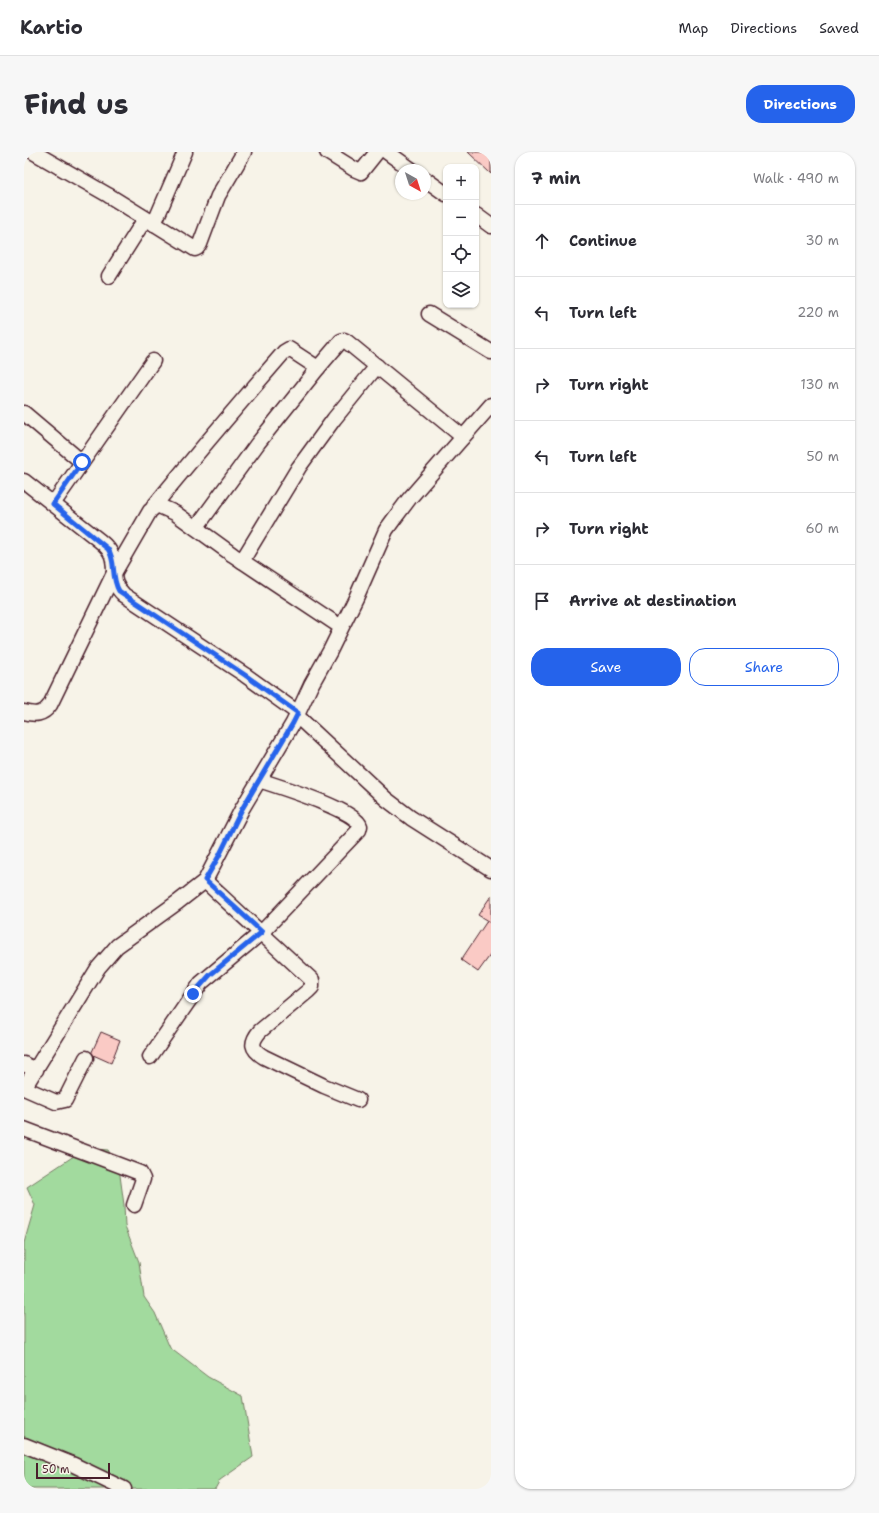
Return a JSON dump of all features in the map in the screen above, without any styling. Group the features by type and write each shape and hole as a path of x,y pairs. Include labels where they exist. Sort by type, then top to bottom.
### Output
{"street":[{"path":"33,152 108,195 192,248 198,248 218,196 244,152"},
{"path":"109,276 149,221 185,152"},
{"path":"327,152 361,172 378,152"},
{"path":"388,152 404,164"},
{"path":"431,183 443,192"},
{"path":"479,217 491,226"},
{"path":"428,314 491,352"},
{"path":"196,528 258,443 341,341 344,340 463,437"},
{"path":"24,712 39,714 46,710 50,705 113,575 154,506 194,457 286,350 292,350 318,368"},
{"path":"53,504 153,361"},
{"path":"242,561 299,467 334,419 377,366"},
{"path":"86,1058 65,1100 56,1102 24,1088 30,1067 98,968 117,946 138,929 178,902 205,880 219,856 242,809 297,714 341,627 384,536 394,519 409,499 491,405"},
{"path":"24,413 82,462"},
{"path":"24,481 108,549 113,559 114,582 119,591 245,675 297,714 386,799 411,818 491,869"},
{"path":"154,506 159,505 168,509 242,561 341,627"},
{"path":"150,1057 201,984 262,932 359,830 360,823 342,811 259,780"},
{"path":"205,880 312,980 312,984 308,991 260,1031 255,1037 253,1044 254,1049 264,1058 358,1100"},
{"path":"24,1129 140,1173 142,1175 142,1179 134,1205"},
{"path":"24,1445 74,1465 124,1489"}],"green space":[{"path":"86,1148 108,1150 119,1168 125,1226 139,1262 144,1297 155,1313 170,1348 208,1377 243,1396 253,1457 220,1480 215,1489 24,1489 24,1243 35,1205 27,1187"}],"building":[{"path":"468,152 491,152 491,174"},
{"path":"491,896 491,923 478,915"},
{"path":"487,921 491,923 491,954 478,972 461,960"},
{"path":"101,1032 120,1040 111,1063 91,1054"}],"route":[{"path":"82,462 53,504 108,549 112,555 114,582 119,591 245,675 298,713 242,809 219,856 205,880 262,932 210,975 193,994"}]}
